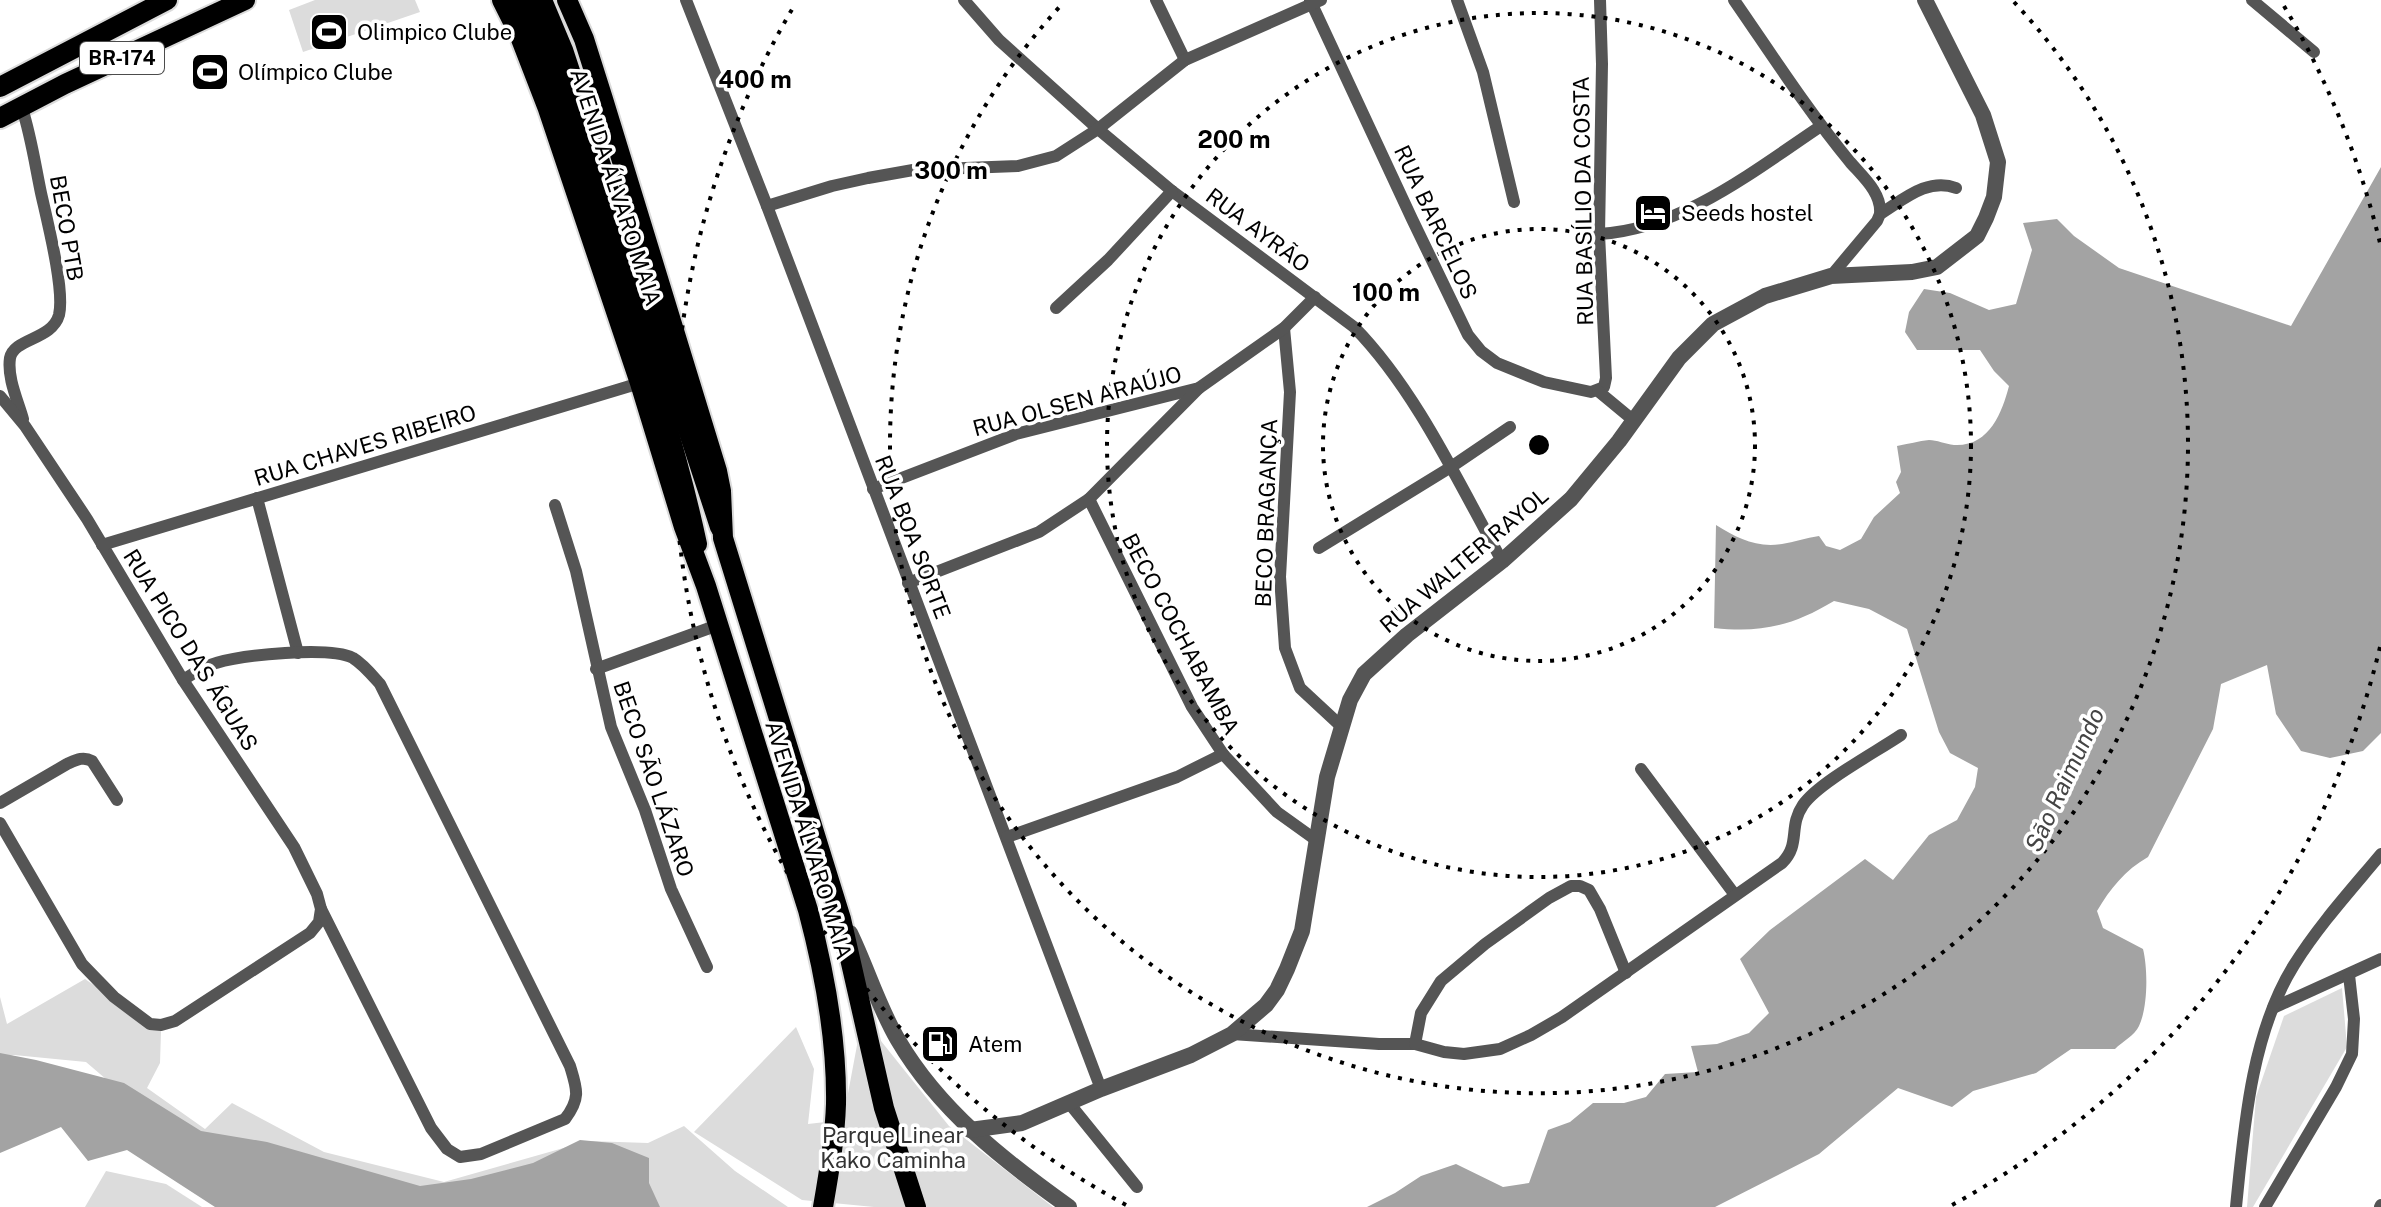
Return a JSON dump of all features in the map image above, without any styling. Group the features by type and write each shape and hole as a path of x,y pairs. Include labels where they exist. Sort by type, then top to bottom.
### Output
{"main road":[{"name":"BR-174","path":"0,87 167,0"},
{"name":"BR-174","path":"0,118 65,84 245,0"},
{"path":"542,0 563,50 657,387"},
{"path":"567,0 584,39 713,458 721,491 723,538"},
{"path":"508,4 657,387"},
{"name":"AVENIDA ÁLVARO MAIA","path":"657,387 723,538 841,919 881,1096 916,1207"},
{"name":"AVENIDA ÁLVARO MAIA","path":"657,387 684,527 706,586 820,955 830,1008 836,1104 823,1207"}],"street":[{"name":"RUA BOA SORTE","path":"686,0 1101,1089"},
{"name":"RUA AYRÃO","path":"964,0 999,40 1098,129 1172,191 1354,327 1387,365 1451,467 1502,561"},
{"path":"1156,0 1185,60"},
{"path":"1457,0 1483,72 1514,202"},
{"name":"RUA BASÍLIO DA COSTA","path":"1594,392 1604,387 1606,362 1599,234 1600,0"},
{"path":"1734,0 1821,126 1873,190 1881,206 1877,221 1831,276"},
{"name":"RUA WALTER RAYOL","path":"970,1130 1022,1123 1191,1055 1232,1034 1266,1005 1277,990 1302,931 1327,777 1350,700 1364,674 1407,635 1502,561 1579,490 1611,452 1679,358 1713,324 1765,296 1831,276 1912,272 1937,267 1977,236 1986,218 1998,176 1998,162 1983,115 1925,0"},
{"path":"2252,0 2314,52"},
{"path":"767,206 832,186 898,173 1018,166 1056,156 1098,129 1185,60 1315,1"},
{"name":"RUA BARCELOS","path":"1315,1 1412,219 1468,335 1481,351 1497,363 1544,382 1594,392"},
{"name":"BECO PTB","path":"22,108 49,225 60,312 51,329 18,347 10,357 13,384 25,426"},
{"path":"1599,234 1637,229 1723,191 1821,126"},
{"path":"1880,214 1935,184 1956,188"},
{"path":"1056,308 1108,260 1172,191"},
{"name":"RUA OLSEN ARAÚJO","path":"873,489 1016,434 1199,388 1284,328 1315,297"},
{"name":"BECO BRAGANÇA","path":"1284,328 1290,392 1280,577 1285,648 1300,688 1342,727"},
{"name":"RUA CHAVES RIBEIRO","path":"102,545 257,498 657,387"},
{"path":"908,583 1039,532 1089,499 1199,388"},
{"path":"1594,392 1633,420"},
{"name":"RUA PICO DAS ÁGUAS","path":"0,396 25,426 102,545 183,680 294,847 321,909 431,1128 447,1149 460,1157 481,1154 565,1119 573,1107 577,1092 570,1066 380,684 351,657 298,653"},
{"path":"1319,548 1510,427"},
{"path":"183,680 218,662 247,656 298,653 257,498"},
{"name":"BECO COCHABAMBA","path":"1089,499 1192,707 1223,754 1281,815 1316,840"},
{"name":"BECO SÃO LÁZARO","path":"555,505 576,571 611,727 645,810 671,889 707,967"},
{"path":"596,669 718,625"},
{"path":"1232,1034 1415,1044 1464,1054 1500,1049 1562,1017 1782,863 1791,854 1796,819 1809,797 1901,735"},
{"path":"1007,837 1177,777 1223,754"},
{"path":"0,803 67,764 87,758 117,800"},
{"path":"1641,769 1735,895"},
{"path":"0,823 77,958 114,997 150,1024 175,1021 310,933 319,922 321,909"},
{"path":"2236,1207 2252,1077 2273,1008 2292,967 2381,854"},
{"path":"1415,1044 1421,1013 1441,981 1485,944 1559,891 1571,886 1589,890 1626,973"},
{"name":"AVENIDA ÁLVARO MAIA","path":"841,919 855,942 880,1006 897,1039 926,1080 970,1130 1020,1172 1069,1207"},
{"path":"2273,1008 2381,959"},
{"path":"2265,1207 2336,1087 2352,1054 2354,1019 2349,975"},
{"path":"1069,1103 1137,1187"},
{"path":"997,1153 1006,1135 1022,1123"}],"green space":[{"name":"Olimpico Clube","path":"315,0 415,0 420,12 303,52 289,10"},
{"path":"85,979 161,1031 160,1063 147,1088 205,1129 232,1103 324,1152 444,1182 588,1141 648,1143 684,1126 735,1171 788,1207 520,1207 182,1144 86,1062 14,1055 0,1057 0,997 7,1024"},
{"path":"2342,988 2347,1047 2253,1207 2247,1207 2256,1097 2284,1016"},
{"name":"Parque Linear Kako Caminha","path":"796,1027 814,1069 808,1124 843,1120 858,1040 881,1041 949,1126 1053,1207 874,1207 802,1200 694,1132"},
{"path":"106,1171 166,1184 202,1207 85,1207"}],"water":[{"name":"São Raimundo","path":"2381,167 2381,733 2363,751 2330,758 2301,751 2276,714 2267,665 2221,684 2213,729 2148,857 2119,881 2097,911 2103,928 2143,949 2146,999 2135,1032 2115,1049 2071,1049 2036,1073 1973,1091 1952,1107 1898,1088 1819,1154 1715,1207 1367,1207 1421,1176 1456,1164 1503,1187 1529,1183 1548,1130 1570,1122 1593,1103 1624,1103 1646,1097 1665,1074 1698,1072 1691,1046 1717,1044 1749,1033 1769,1013 1740,959 1770,930 1865,859 1893,880 1929,835 1957,820 1975,787 1978,768 1950,753 1939,732 1907,629 1869,609 1834,601 1776,626 1714,628 1716,525 1755,543 1773,545 1819,536 1826,546 1840,550 1861,539 1874,517 1900,493 1896,482 1901,472 1897,446 1929,440 1966,444 1985,434 1998,417 2009,386 1980,350 1917,350 1905,332 1909,312 1924,289 1950,293 1989,310 2016,304 2032,250 2023,223 2057,219 2074,236 2119,268 2291,326"},
{"path":"0,1053 124,1083 201,1131 267,1142 420,1186 471,1179 533,1163 580,1140 612,1143 649,1158 649,1183 660,1207 215,1207 127,1150 88,1161 61,1127 0,1153"}],"place":[{"name":"Olimpico Clube","path":"329,32"},
{"name":"Olímpico Clube","path":"210,72"},
{"name":"Seeds hostel","path":"1653,213"},
{"name":"Atem","path":"940,1044"}]}
